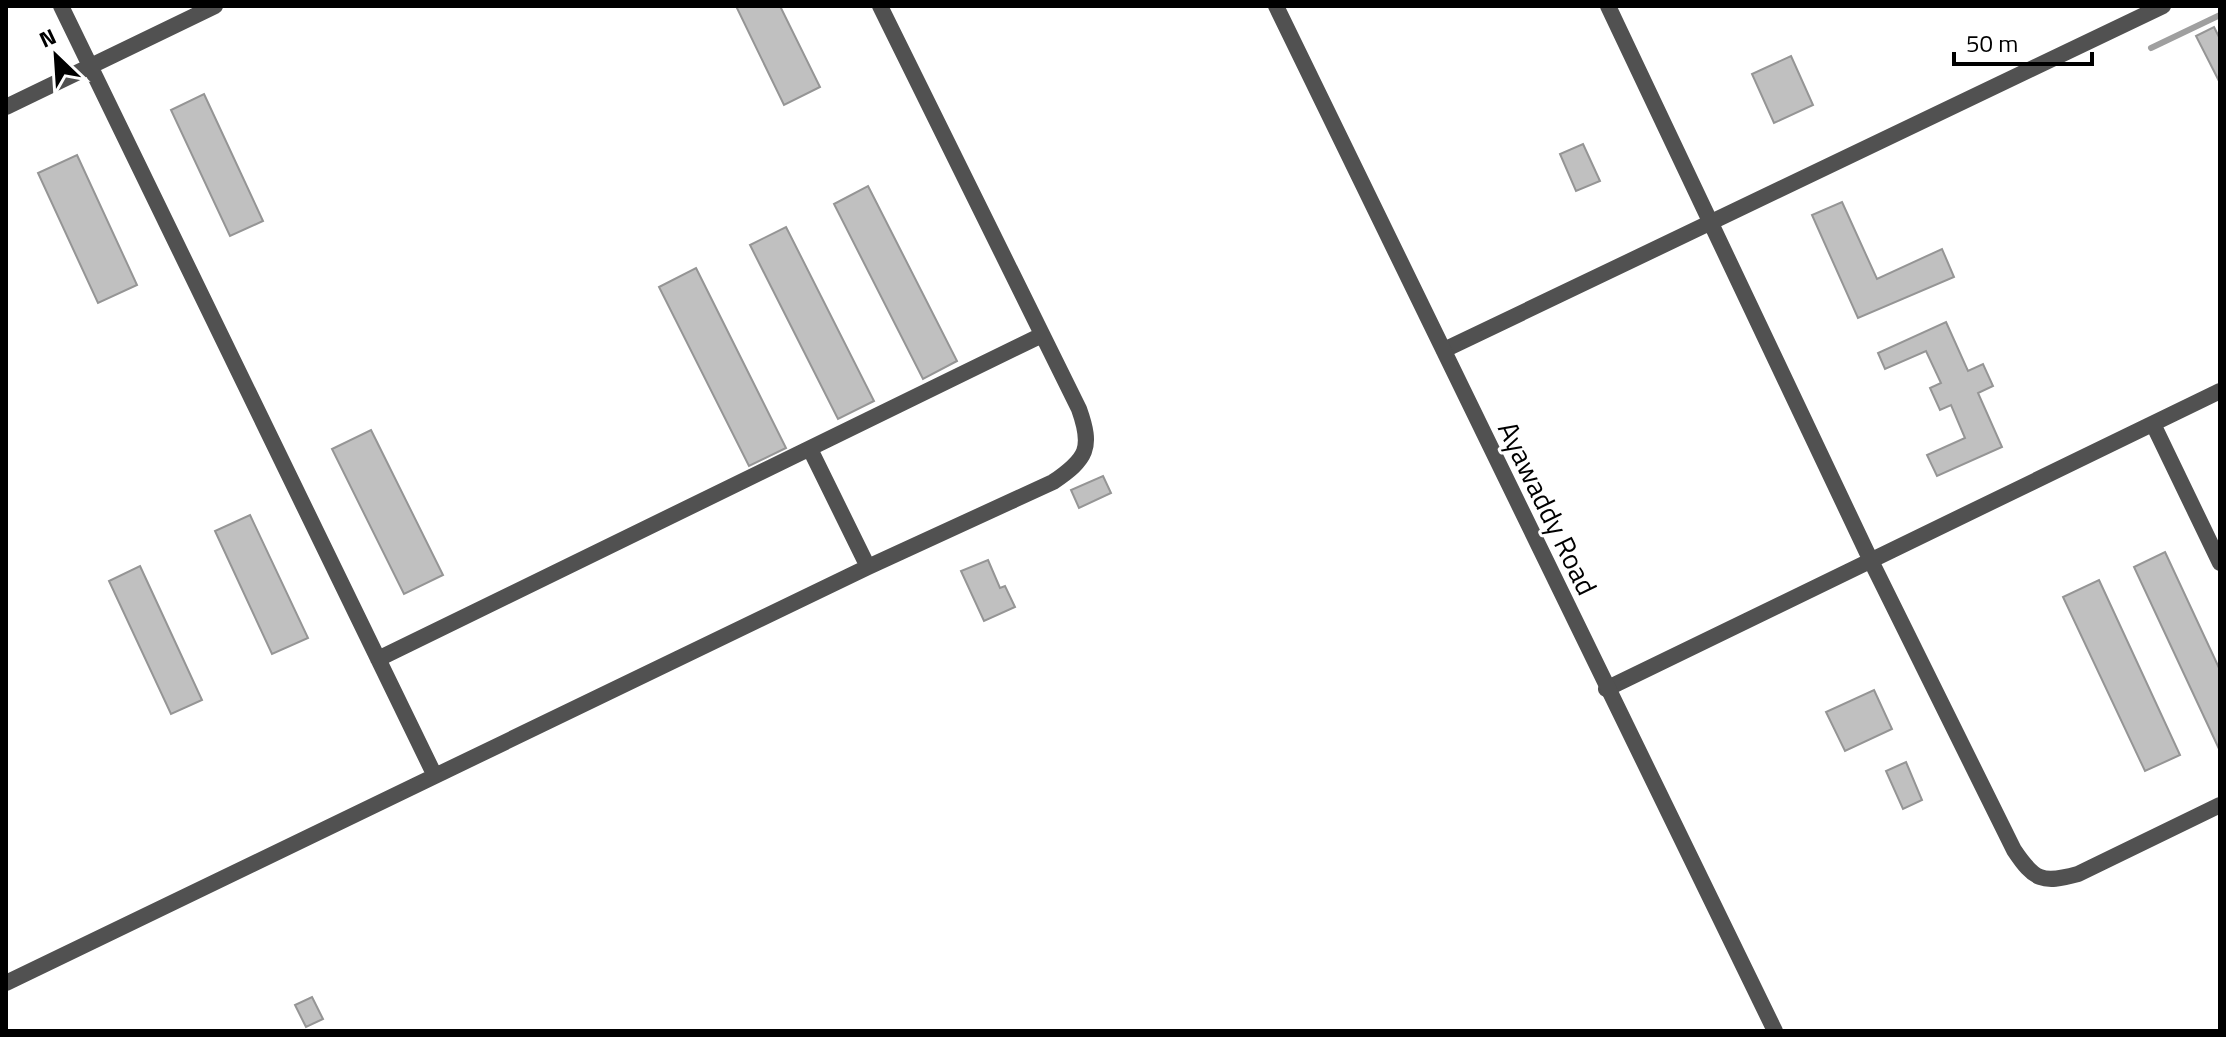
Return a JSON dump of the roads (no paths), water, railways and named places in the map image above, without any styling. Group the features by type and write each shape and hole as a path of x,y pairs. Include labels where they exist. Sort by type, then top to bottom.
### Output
{"street":[{"path":"61,6 435,776"},
{"path":"6,107 215,6"},
{"path":"6,983 868,567 1053,482 1076,467 1086,446 1086,429 1079,409 880,6"},
{"name":"Ayawaddy Road","path":"1276,6 1775,1031"},
{"path":"1608,6 1871,561 2014,850 2027,870 2040,878 2057,880 2078,874 2220,805"},
{"path":"1444,350 2163,6"},
{"path":"378,659 1042,335"},
{"path":"1606,689 2220,391"},
{"path":"2153,424 2220,563"},
{"path":"810,449 868,567"}],"waterway":[{"path":"2151,48 2220,15"}]}
